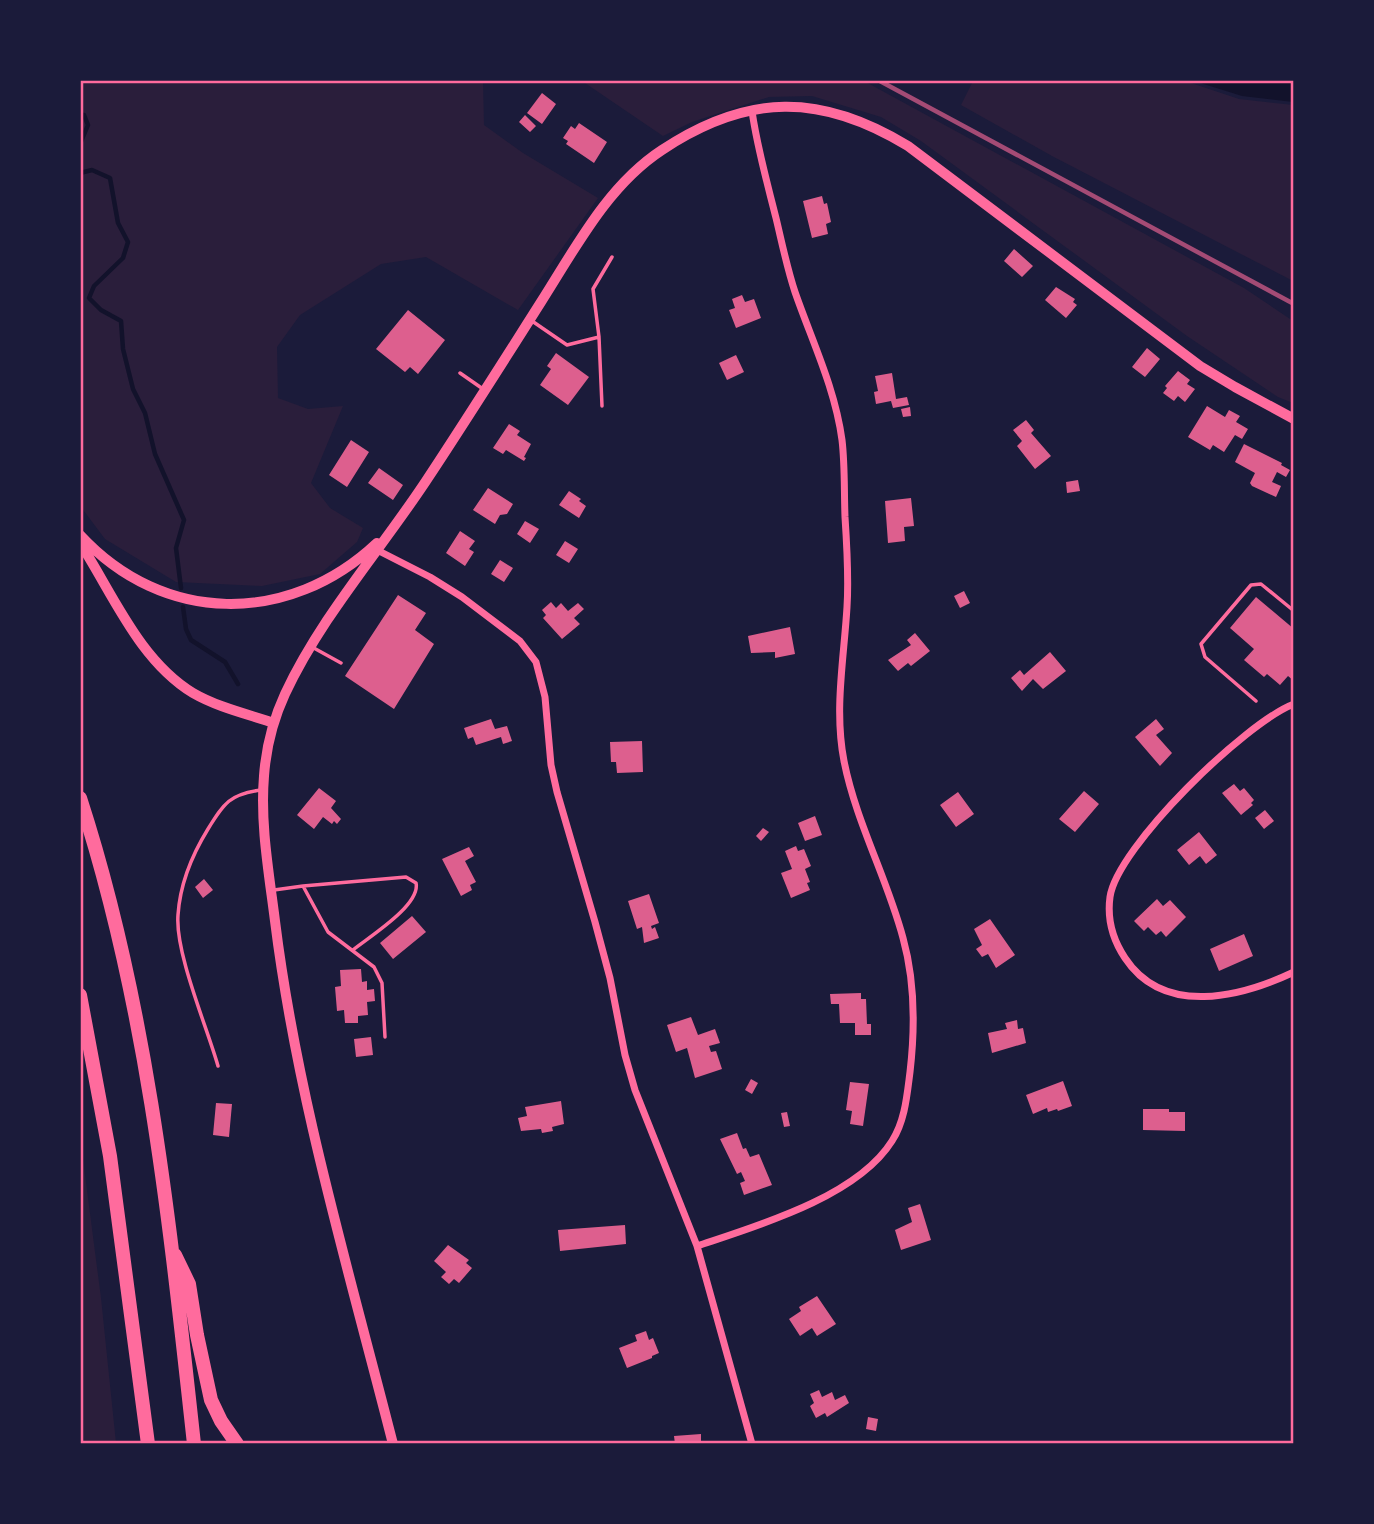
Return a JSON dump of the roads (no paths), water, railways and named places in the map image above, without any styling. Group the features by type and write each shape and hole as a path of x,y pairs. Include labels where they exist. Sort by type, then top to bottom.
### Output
{"highway":[{"path":"80,798 106,883 131,987 152,1097 194,1444"},
{"path":"80,995 112,1170 148,1444"},
{"path":"170,1245 189,1284 211,1400 221,1422 237,1444"}],"main road":[{"path":"393,1444 308,1109 290,1022 265,836 263,789 267,748 284,696 312,646 397,524 594,221 622,184 639,167 681,138 704,127 752,111 798,106 843,114 886,133 931,163 1191,359 1293,419"},
{"path":"80,534 124,573 163,592 205,602 250,603 296,594 321,584 359,559 397,524"},
{"path":"80,543 132,629 162,668 194,693 274,723"}],"street":[{"path":"697,1246 808,1205 862,1172 880,1156 901,1122 913,1038 910,970 903,938 853,797 840,732 839,697 848,571 842,441 830,387 786,262 752,111"},
{"path":"377,550 462,597 520,641 536,662 545,697 556,792 601,944 625,1055 635,1090 697,1246 751,1444"},
{"path":"1293,704 1248,734 1164,813 1141,840 1114,881 1110,916 1112,935 1129,965 1158,987 1175,994 1216,997 1236,994 1293,972"}],"lane":[{"path":"602,406 599,337 593,289 612,257"},
{"path":"530,320 567,345 599,337"},
{"path":"460,373 485,390"},
{"path":"1256,701 1205,657 1201,644 1251,585 1261,584 1293,611"},
{"path":"312,646 341,663"},
{"path":"218,1066 191,981 177,917 195,850 220,810 241,792 263,789"},
{"path":"271,890 407,877 416,883 416,894 407,907 353,950"},
{"path":"303,886 328,932 374,967 382,983 385,1038"}],"waterway":[{"path":"80,115 84,115 88,125 80,144"},
{"path":"80,173 92,170 110,178 118,223 128,242 123,258 94,286 89,298 101,310 121,321 123,349 133,389 145,413 155,454 184,520 176,548 181,588"},
{"path":"183,607 186,629 191,640 225,662 238,684"}],"railway":[{"path":"878,80 1294,304"}]}
